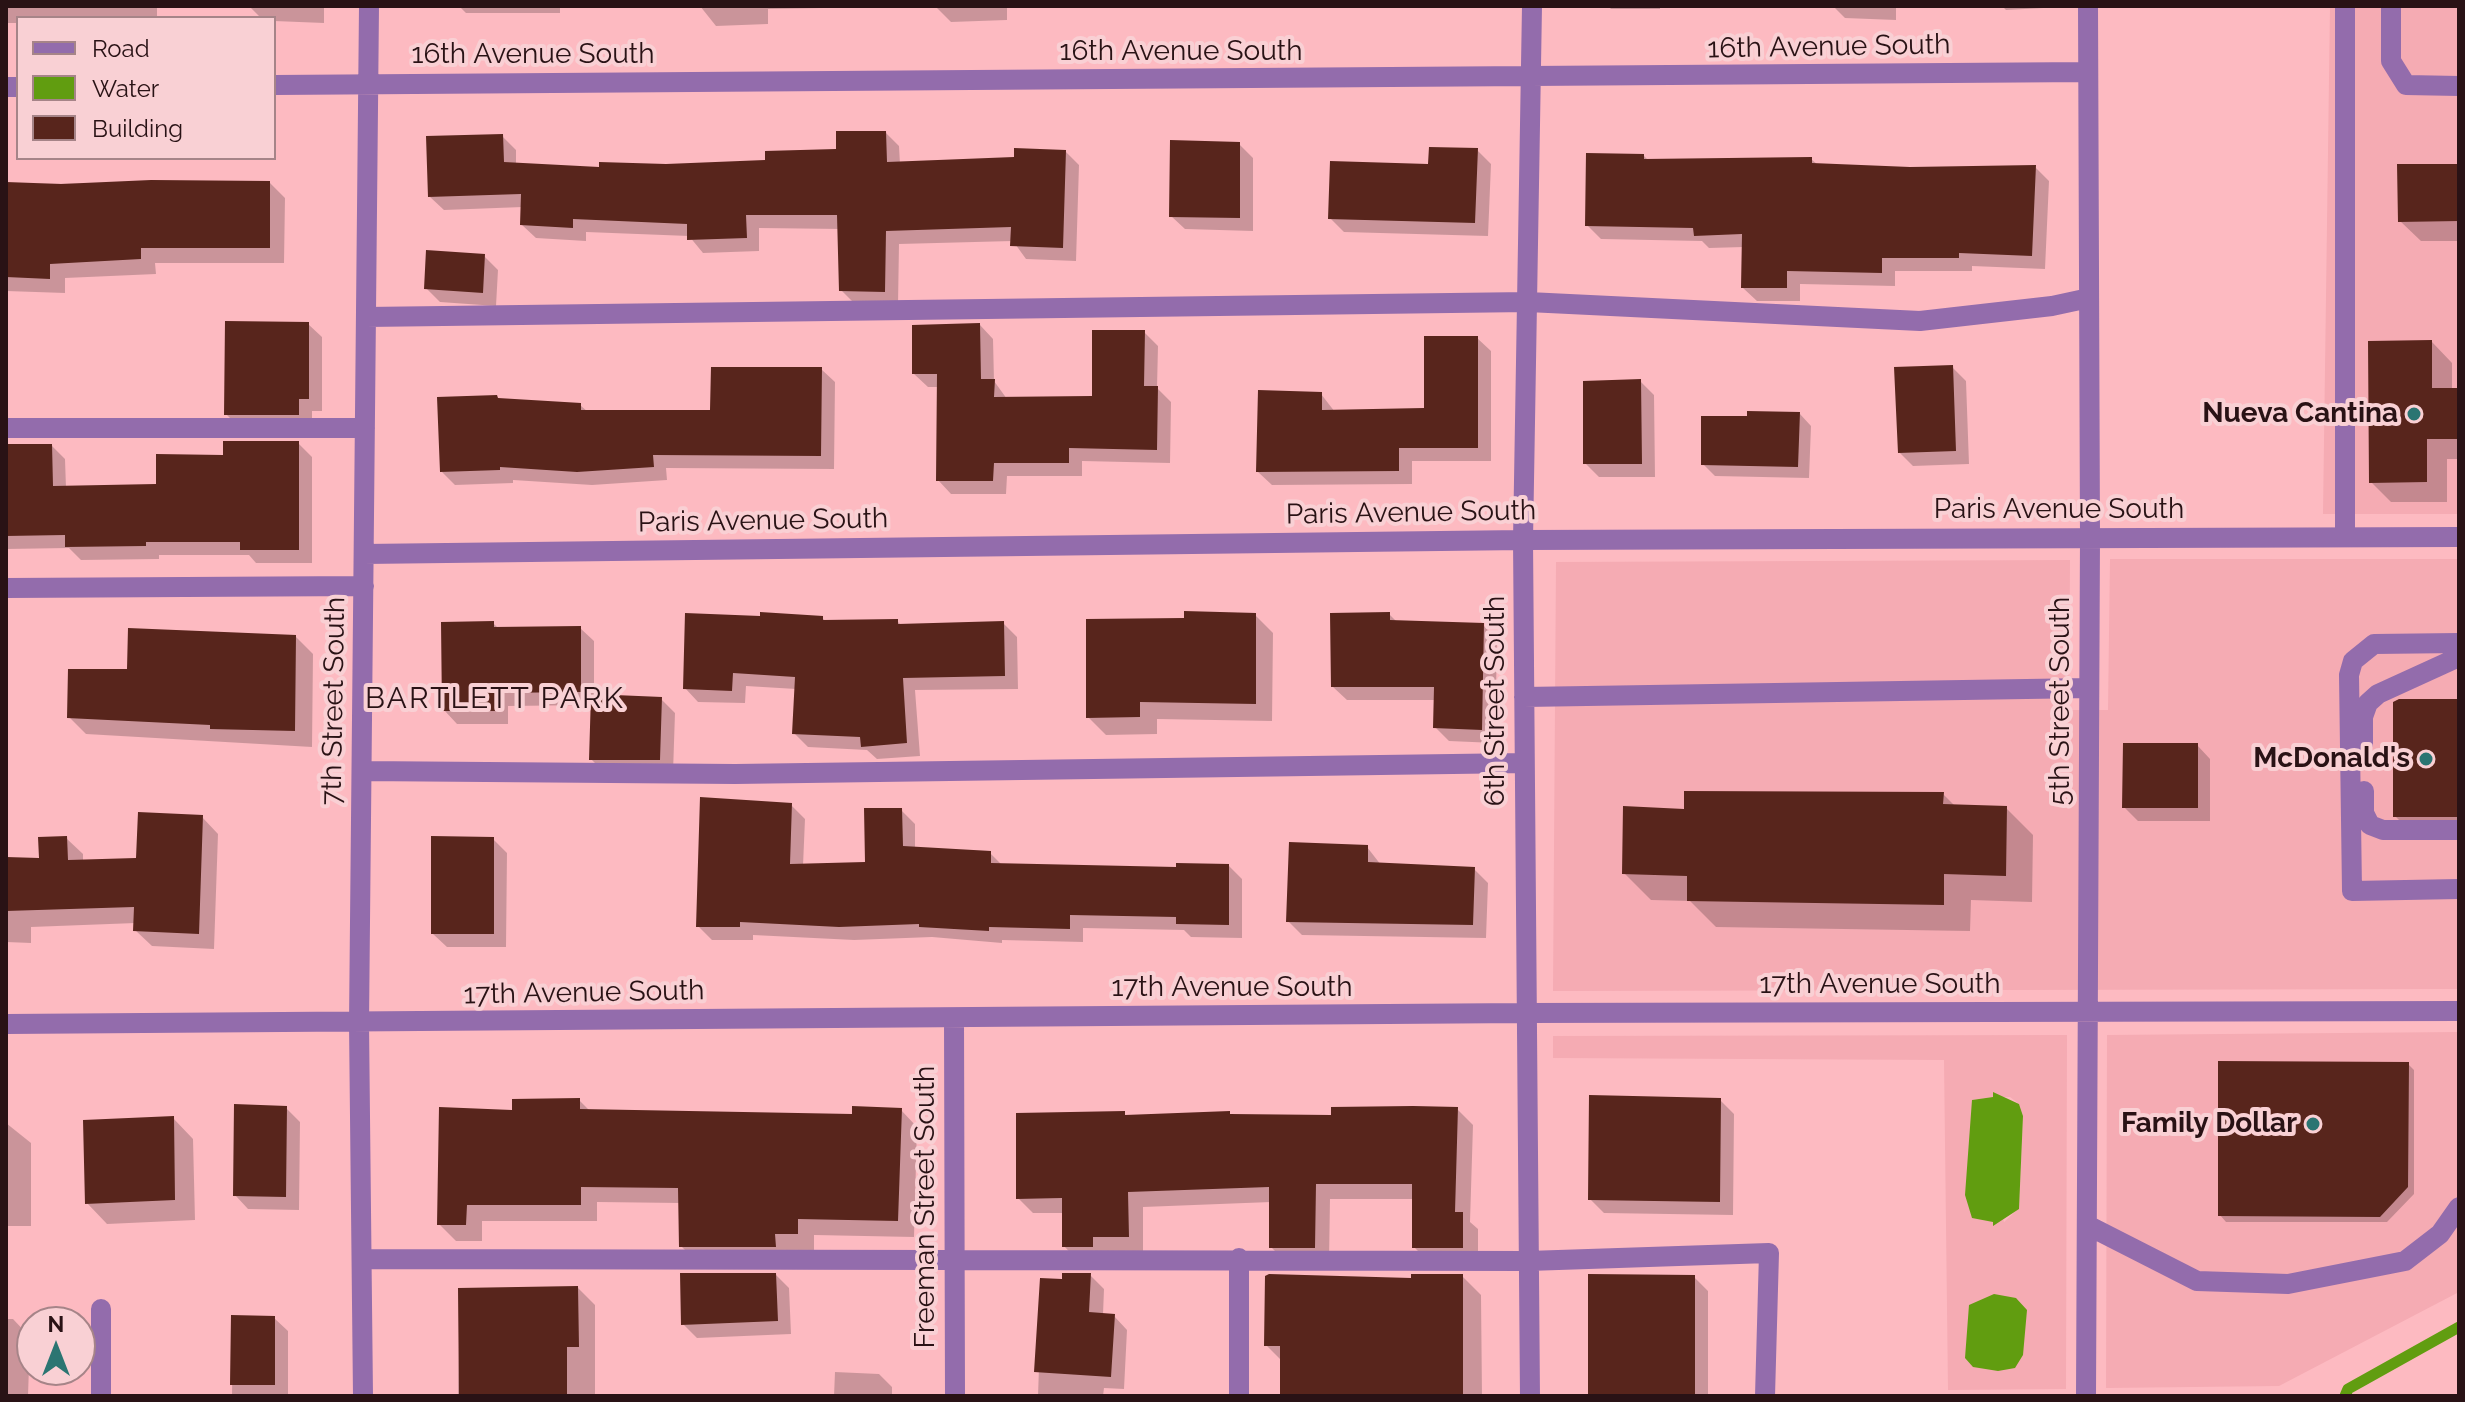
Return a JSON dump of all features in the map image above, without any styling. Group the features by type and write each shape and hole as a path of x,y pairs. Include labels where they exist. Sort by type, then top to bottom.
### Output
{"street":[{"name":"7th Street South","path":"363,1396 359,1023 369,6"},
{"name":"6th Street South","path":"1530,1396 1523,540 1532,6"},
{"name":"5th Street South","path":"2086,1396 2090,537 2088,6"},
{"path":"2345,6 2345,537"},
{"path":"2391,6 2391,61 2406,85 2459,86"},
{"name":"16th Avenue South","path":"276,85 2088,72"},
{"path":"366,317 1528,302 1920,321 2052,306 2089,298"},
{"path":"6,428 365,428"},
{"name":"Paris Avenue South","path":"364,554 1523,540 2459,537"},
{"path":"6,588 364,586"},
{"path":"2459,643 2374,644 2353,661 2349,675 2352,891 2459,889"},
{"path":"2459,657 2389,686 2368,703 2363,717 2364,813 2370,825 2383,830 2459,830"},
{"path":"1524,697 2089,688"},
{"path":"362,771 735,774 1524,763"},
{"name":"17th Avenue South","path":"6,1024 1525,1013 2459,1011"},
{"name":"Freeman Street South","path":"954,1018 955,1396"},
{"path":"2087,1225 2197,1281 2288,1284 2405,1261 2440,1234 2459,1207"},
{"path":"362,1259 1239,1258 1528,1261 1769,1253 1765,1396"},
{"path":"1239,1258 1239,1396"},
{"path":"101,1309 101,1396"}],"shaded area":[{"path":"2330,6 2459,6 2459,514 2323,514"},
{"path":"2110,559 2459,559 2459,989 1553,991 1556,562 2070,560 2069,710 2108,710"},
{"path":"2459,1032 2459,1292 2279,1386 2106,1388 2107,1035"},
{"path":"2067,1035 2066,1389 1948,1390 1944,1060 1553,1058 1553,1036","holes":["2010,1097 2019,1104 2023,1116 2019,1208 2004,1222 1972,1100"]}],"water":[{"path":"1993,1092 2019,1104 2023,1116 2019,1209 1993,1226 1993,1222 1972,1218 1965,1195 1972,1100 1993,1097"},
{"path":"1994,1294 2016,1298 2027,1310 2023,1355 2015,1368 1998,1371 1973,1367 1965,1358 1969,1305"}],"building":[{"path":"836,131 886,131 887,162 1014,157 1014,148 1066,150 1063,248 1010,246 1011,227 886,231 885,292 839,291 837,215 746,215 747,238 687,240 687,224 573,219 573,228 520,225 521,194 428,197 426,136 503,134 504,162 599,167 599,162 666,164 765,160 765,151 836,149"},
{"path":"1170,140 1240,142 1240,218 1169,217"},
{"path":"1429,147 1478,148 1475,223 1328,219 1330,161 1428,164"},
{"path":"1586,153 1644,154 1644,159 1812,157 1812,163 1910,167 2036,165 2032,256 1959,253 1959,258 1882,258 1882,273 1787,271 1787,288 1741,288 1742,234 1694,236 1693,228 1585,226"},
{"path":"2397,164 2459,164 2459,221 2398,222"},
{"path":"151,180 270,181 270,248 141,248 141,259 50,264 50,279 6,277 6,182 61,184"},
{"path":"426,250 485,254 483,293 424,289"},
{"path":"225,321 309,322 309,399 299,399 299,415 224,415"},
{"path":"980,323 981,379 995,379 994,397 1092,396 1092,330 1145,330 1144,386 1158,386 1157,450 1069,448 1069,463 994,463 993,481 936,481 937,374 912,374 912,325"},
{"path":"1424,336 1478,336 1478,448 1399,448 1399,471 1256,472 1258,390 1322,392 1322,410 1424,408"},
{"name":"Nueva Cantina","path":"2432,340 2432,388 2459,388 2459,439 2427,439 2427,482 2369,483 2368,341"},
{"path":"1953,365 1956,451 1898,453 1894,367"},
{"path":"711,367 822,367 821,456 653,455 654,467 577,472 500,467 500,470 440,472 437,397 497,395 498,398 581,403 581,410 710,410"},
{"path":"1641,379 1642,464 1583,464 1583,381"},
{"path":"1747,411 1800,412 1798,467 1701,465 1701,416 1747,416"},
{"path":"223,441 299,441 299,550 240,550 240,542 146,542 146,546 65,547 65,535 6,536 6,444 52,444 53,486 156,484 156,454 223,455"},
{"path":"1184,611 1256,613 1256,704 1140,702 1140,717 1086,718 1086,619 1184,618"},
{"path":"760,612 823,616 823,620 898,619 898,624 1004,621 1005,676 903,678 907,743 861,747 860,737 792,734 795,677 733,673 732,691 683,689 685,613 760,616"},
{"path":"1390,612 1390,620 1484,623 1482,730 1433,728 1434,687 1331,687 1330,613"},
{"path":"494,621 494,627 581,626 581,692 495,693 495,711 442,711 441,622"},
{"path":"128,628 296,635 295,731 210,729 210,725 67,718 68,669 127,669"},
{"path":"591,694 662,697 660,760 589,760"},
{"name":"McDonald's","path":"2399,699 2459,699 2459,817 2393,817 2393,702"},
{"path":"2123,743 2198,743 2198,808 2122,808"},
{"path":"1684,791 1944,792 1943,804 2007,806 2006,876 1944,874 1944,905 1687,901 1687,876 1622,874 1623,806 1684,809"},
{"path":"700,797 792,803 790,864 865,862 864,808 902,808 903,846 991,851 991,863 1176,867 1176,863 1229,864 1229,925 1176,924 1176,917 1070,915 1070,929 989,927 989,931 919,927 919,924 839,927 740,922 740,927 696,927"},
{"path":"138,812 203,815 199,934 133,931 134,907 6,911 6,857 39,858 38,837 67,836 68,860 136,858"},
{"path":"431,836 494,837 494,934 431,934"},
{"path":"1289,842 1368,845 1368,862 1475,867 1473,925 1286,922"},
{"name":"Family Dollar","path":"2218,1061 2409,1062 2408,1187 2380,1217 2218,1216"},
{"path":"1589,1095 1721,1098 1720,1202 1588,1200"},
{"path":"580,1098 580,1109 852,1114 852,1106 902,1108 898,1221 798,1219 798,1234 775,1234 776,1247 679,1247 678,1188 581,1187 581,1205 467,1205 466,1225 437,1225 439,1107 512,1110 512,1099"},
{"path":"234,1104 287,1106 286,1197 233,1196"},
{"path":"1331,1107 1458,1107 1455,1212 1463,1212 1463,1248 1412,1248 1412,1184 1316,1184 1315,1248 1269,1248 1269,1187 1128,1192 1129,1237 1093,1237 1093,1247 1062,1247 1062,1198 1016,1199 1016,1113 1125,1111 1125,1115 1230,1111 1230,1114 1331,1115"},
{"path":"174,1116 175,1200 85,1204 83,1120"},
{"path":"680,1273 776,1273 778,1321 681,1325"},
{"path":"1062,1273 1091,1273 1089,1312 1115,1314 1111,1377 1034,1372 1040,1278 1062,1279"},
{"path":"1411,1274 1463,1274 1463,1396 1280,1396 1280,1346 1264,1346 1265,1276 1411,1278"},
{"path":"1588,1274 1695,1275 1695,1396 1588,1396"},
{"path":"578,1286 579,1347 567,1347 567,1394 459,1396 458,1288"},
{"path":"231,1315 275,1316 275,1385 230,1385"}],"waterway":[{"path":"2345,1396 2348,1389 2459,1327"}],"place":[{"name":"Nueva Cantina","path":"2414,414"},
{"name":"McDonald's","path":"2426,759"},
{"name":"Family Dollar","path":"2313,1124"}],"district":[{"name":"BARTLETT PARK","path":"495,699"}]}
